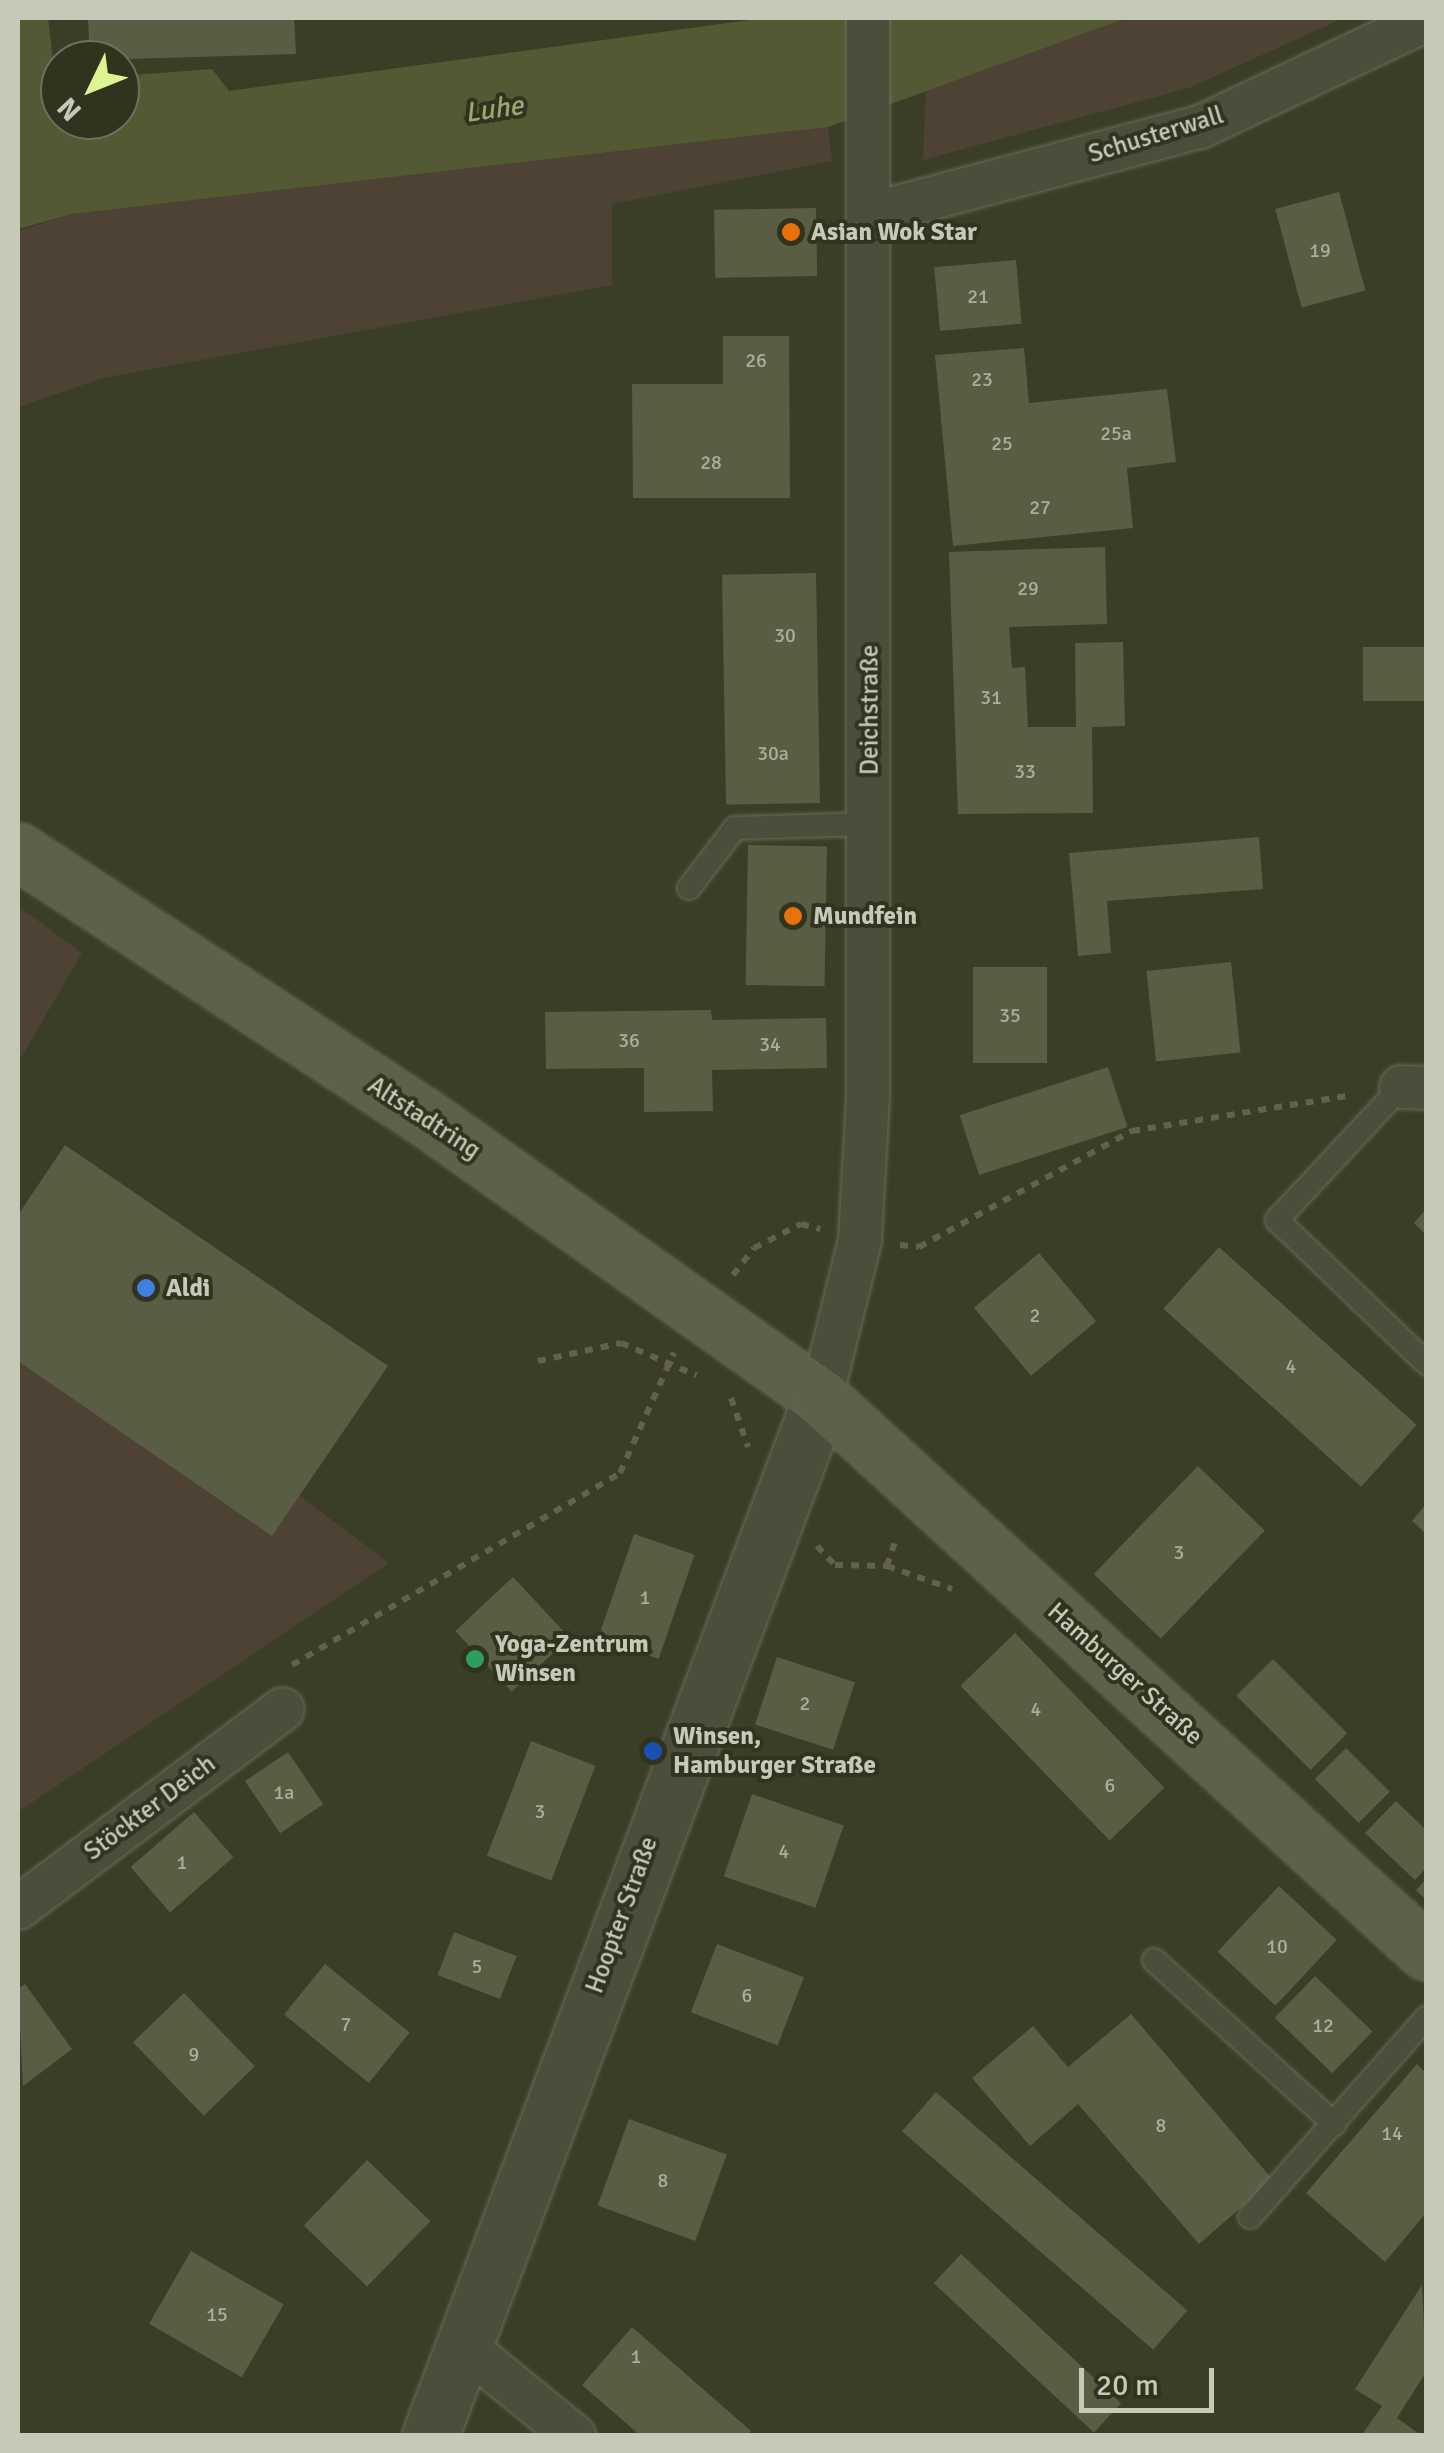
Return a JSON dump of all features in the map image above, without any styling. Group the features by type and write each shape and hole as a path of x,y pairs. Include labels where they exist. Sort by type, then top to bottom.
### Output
{"main road":[{"name":"Altstadtring","path":"18,851 707,1309 821,1398"},
{"name":"Hamburger Straße","path":"821,1398 1426,1952"}],"street":[{"name":"Deichstraße","path":"821,1398 860,1240 869,824 872,134 868,18"},
{"name":"Schusterwall","path":"872,214 1200,127 1426,20"},
{"name":"Hoopter Straße","path":"430,2436 821,1398"},
{"name":"Stöckter Deich","path":"18,1908 280,1691"},
{"path":"464,2345 574,2436"}],"lane":[{"path":"689,888 735,828 869,824"},
{"path":"1414,1087 1277,1220 1426,1362"},
{"path":"1154,1960 1334,2124"},
{"path":"1250,2216 1426,2018"}],"path":[{"path":"280,1691 620,1473 667,1362 754,1248 801,1224 860,1240 918,1247 1132,1132 1414,1087"},
{"path":"538,1361 622,1343 707,1382"},
{"path":"719,1390 746,1428 749,1466"}],"shaded area":[{"path":"1126,18 1344,18 1189,88 923,160 926,89"},
{"path":"828,127 832,161 612,204 612,285 103,378 18,407 18,231 72,214"},
{"path":"18,906 82,953 18,1063"},
{"path":"18,1284 389,1563 18,1812"}],"water":[{"name":"Luhe","path":"18,18 48,18 51,40 40,40 40,140 140,140 140,74 212,69 229,91 764,18 1126,18 828,127 72,214 18,229"}],"building":[{"path":"88,18 294,18 296,54 140,59 140,40 89,40"},
{"path":"1339,192 1365,291 1302,308 1275,209"},
{"path":"816,208 817,276 715,278 714,210"},
{"path":"1016,260 1022,324 940,331 934,267"},
{"path":"723,336 789,336 790,498 633,498 632,384 723,384"},
{"path":"1024,348 1029,403 1167,389 1176,462 1127,468 1133,528 953,546 935,355"},
{"path":"1105,547 1107,624 1009,627 1012,668 1025,667 1028,727 1076,727 1075,643 1123,642 1125,726 1092,727 1093,813 958,814 949,552"},
{"path":"816,573 820,803 726,805 722,575"},
{"path":"1363,647 1426,647 1426,701 1363,701"},
{"path":"1259,837 1263,889 1107,901 1111,953 1078,956 1069,853"},
{"path":"748,845 827,846 825,986 746,985"},
{"path":"1231,962 1241,1053 1156,1061 1146,971"},
{"path":"973,967 1047,967 1047,1063 973,1063"},
{"path":"711,1010 712,1020 826,1018 827,1068 712,1070 713,1111 644,1112 644,1068 546,1069 545,1012"},
{"path":"1108,1067 1127,1127 979,1175 960,1115"},
{"name":"Aldi","path":"65,1145 388,1366 272,1536 18,1361 18,1215"},
{"path":"1426,1209 1426,1235 1414,1223"},
{"path":"1219,1247 1417,1425 1361,1487 1163,1309"},
{"path":"1039,1253 1096,1321 1031,1376 974,1308"},
{"path":"1198,1466 1265,1531 1161,1639 1094,1574"},
{"path":"1426,1504 1426,1534 1412,1521"},
{"path":"634,1534 695,1555 659,1659 598,1638"},
{"path":"513,1577 570,1638 512,1692 455,1631"},
{"path":"1015,1633 1164,1788 1110,1840 960,1686"},
{"path":"777,1657 855,1682 833,1750 755,1725"},
{"path":"1273,1659 1347,1733 1310,1770 1236,1696"},
{"path":"531,1741 595,1766 551,1881 487,1856"},
{"path":"1346,1748 1390,1792 1359,1823 1315,1779"},
{"path":"288,1752 323,1804 280,1833 245,1781"},
{"path":"752,1794 844,1826 815,1908 724,1876"},
{"path":"1396,1801 1426,1830 1426,1868 1415,1880 1365,1833"},
{"path":"194,1812 233,1857 170,1912 131,1867"},
{"path":"1426,1879 1426,1900 1416,1890"},
{"path":"1279,1886 1337,1940 1275,2006 1218,1952"},
{"path":"454,1932 517,1956 500,1999 438,1975"},
{"path":"717,1944 804,1977 778,2045 691,2012"},
{"path":"325,1964 410,2033 369,2083 284,2015"},
{"path":"1315,1976 1373,2032 1332,2073 1275,2018"},
{"path":"25,1984 72,2049 23,2086 18,1989"},
{"path":"184,1993 255,2066 204,2116 133,2042"},
{"path":"1131,2014 1273,2180 1199,2244 1078,2104 1030,2146 972,2078 1033,2026 1068,2067"},
{"path":"1417,2064 1426,2073 1426,2213 1385,2262 1306,2193"},
{"path":"936,2092 1187,2310 1153,2350 902,2131"},
{"path":"629,2119 727,2155 695,2241 598,2205"},
{"path":"367,2160 430,2221 367,2287 304,2225"},
{"path":"191,2251 284,2304 242,2377 149,2324"},
{"path":"961,2254 1121,2403 1094,2433 934,2283"},
{"path":"1422,2285 1426,2372 1397,2418 1422,2436 1361,2436 1382,2406 1355,2389"},
{"path":"632,2327 751,2431 747,2436 641,2436 582,2385"}],"place":[{"name":"Asian Wok Star","path":"791,232"},
{"name":"Mundfein","path":"793,916"},
{"name":"Aldi","path":"146,1288"},
{"name":"Yoga-Zentrum Winsen","path":"475,1659"},
{"name":"Winsen, Hamburger Straße","path":"653,1751"}]}
